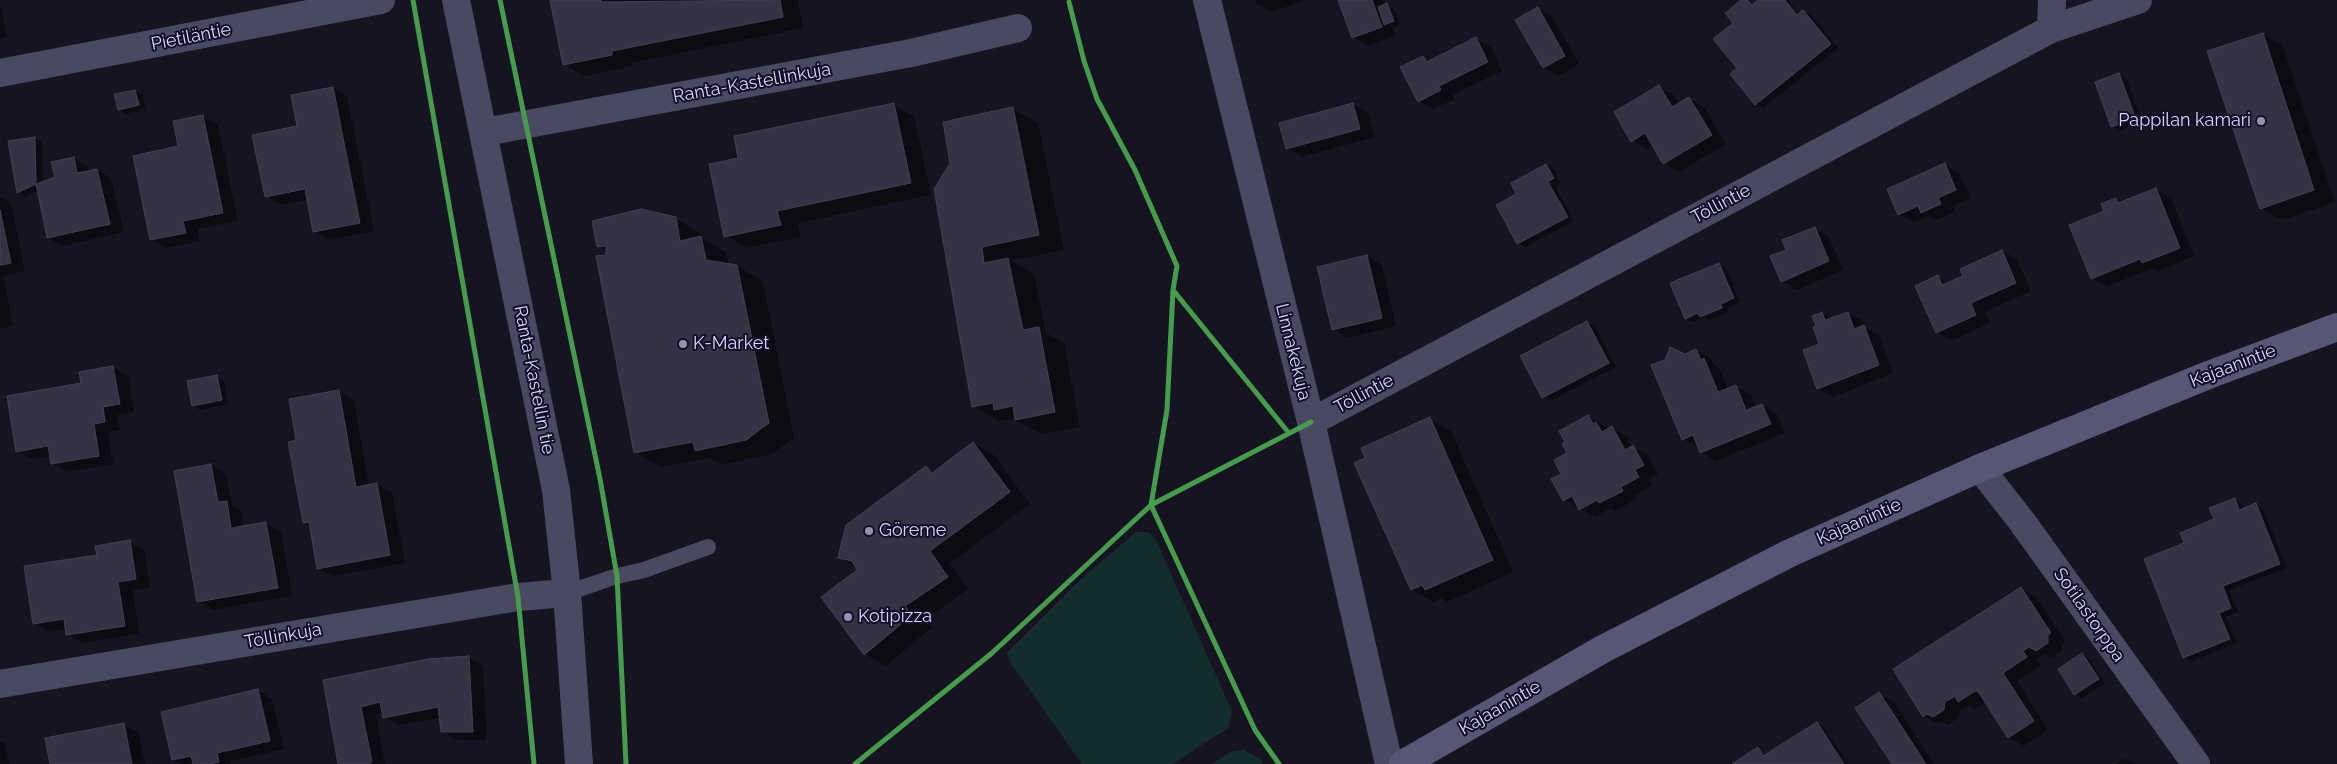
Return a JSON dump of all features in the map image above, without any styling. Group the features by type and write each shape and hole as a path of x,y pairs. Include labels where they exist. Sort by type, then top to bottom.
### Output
{"main road":[{"name":"Kajaanintie","path":"1403,764 1603,649 1790,553 1980,468 2211,374 2337,327"}],"street":[{"name":"Pietiläntie","path":"0,74 382,0"},
{"name":"Ranta-Kastellin tie","path":"456,0 485,132 556,490 567,593 579,764"},
{"name":"Linnakekuja","path":"1207,0 1310,422 1389,764"},
{"path":"2051,29 2052,0"},
{"name":"Töllintie","path":"1310,422 2051,29 2138,0"},
{"name":"Ranta-Kastellinkuja","path":"485,132 911,53 1018,28"},
{"name":"Sotilastorppa","path":"1980,468 2023,523 2196,764"},
{"name":"Töllinkuja","path":"0,684 518,597 567,593"}],"lane":[{"path":"567,593 617,576 644,570 708,547"}],"green space":[{"path":"1136,532 1148,532 1155,538 1232,711 1229,727 1173,764 1082,764 1012,665 1007,653 1082,578"},
{"path":"1244,750 1260,759 1263,764 1212,764 1230,752"}],"building":[{"path":"550,0 601,0 601,2 780,0 783,17 612,51 612,55 563,65"},
{"path":"1338,0 1372,0 1382,27 1352,38"},
{"path":"1741,0 1747,0 1752,5 1758,0 1785,0 1797,15 1803,10 1831,44 1755,105 1730,74 1737,68 1713,39 1733,23 1725,13"},
{"path":"1387,3 1394,21 1384,25 1378,7"},
{"path":"1538,7 1565,56 1543,68 1515,20"},
{"name":"Pappilan kamari","path":"2263,33 2314,190 2260,209 2207,51"},
{"path":"1476,37 1488,62 1439,86 1441,90 1418,102 1400,67 1423,56 1427,62"},
{"path":"2119,73 2136,119 2111,127 2095,82"},
{"path":"1659,85 1672,107 1689,97 1712,135 1663,164 1645,133 1631,142 1614,112"},
{"path":"333,87 360,223 313,232 305,189 265,197 252,135 297,126 291,95"},
{"path":"135,90 139,105 118,110 114,94"},
{"path":"894,103 911,183 777,211 781,225 724,237 709,164 738,158 734,136"},
{"path":"1353,103 1360,129 1286,149 1279,123"},
{"path":"1013,107 1039,235 982,247 984,263 1008,258 1023,330 1039,327 1055,412 1015,420 1013,406 994,410 993,403 972,407 934,189 950,163 943,122"},
{"path":"203,115 223,213 183,221 186,233 150,240 133,156 178,146 173,121"},
{"path":"35,137 36,184 17,193 8,141"},
{"path":"74,157 77,173 97,169 110,224 47,238 36,184 55,177 51,162"},
{"path":"1945,163 1956,190 1938,198 1941,204 1921,213 1918,206 1898,215 1887,189"},
{"path":"1546,164 1554,178 1548,182 1568,217 1517,244 1496,205 1516,194 1511,183"},
{"path":"2156,188 2180,248 2142,263 2140,259 2091,279 2069,225 2104,211 2101,204 2116,198 2118,203"},
{"name":"K-Market","path":"641,209 676,217 680,241 701,236 706,260 737,265 769,423 746,440 695,451 693,442 634,453 596,256 606,255 606,246 597,247 592,221"},
{"path":"0,210 11,263 0,265"},
{"path":"1815,227 1829,261 1781,282 1770,256 1786,250 1782,240"},
{"path":"2002,250 2016,283 1971,303 1976,315 1936,333 1915,286 1938,275 1942,285 1963,276 1960,269"},
{"path":"1367,255 1382,318 1332,330 1317,267"},
{"path":"1719,263 1734,298 1721,304 1722,308 1700,317 1698,313 1685,319 1670,283"},
{"path":"1822,312 1825,320 1848,312 1854,329 1864,325 1879,365 1817,389 1803,350 1819,344 1813,327 1816,326 1812,316"},
{"path":"1587,321 1609,363 1542,398 1520,356"},
{"path":"1670,347 1685,354 1696,349 1701,360 1704,358 1718,392 1736,385 1746,410 1762,404 1771,424 1700,453 1693,435 1682,440 1651,365 1665,360"},
{"path":"113,366 120,404 103,407 105,422 94,424 99,456 51,464 48,446 16,452 7,396 81,383 79,372"},
{"path":"217,375 222,400 192,406 187,381"},
{"path":"339,390 356,487 377,483 390,555 317,569 309,522 303,523 288,442 296,440 289,399"},
{"path":"1588,415 1593,424 1596,422 1602,432 1612,426 1625,450 1633,445 1644,465 1635,470 1639,477 1621,487 1623,491 1599,503 1597,500 1579,510 1572,496 1563,501 1551,479 1561,474 1554,460 1567,453 1562,444 1565,442 1559,431"},
{"path":"1430,417 1493,560 1425,590 1422,585 1411,590 1354,463 1365,458 1361,448"},
{"path":"973,442 1010,492 930,551 948,577 905,606 912,615 864,655 821,597 857,570 852,561 838,558 846,525 926,466 932,473"},
{"path":"211,464 218,502 227,501 231,528 266,522 278,588 197,602 174,471"},
{"path":"2235,498 2239,510 2256,503 2280,564 2223,586 2231,608 2219,613 2230,639 2183,658 2144,559 2184,543 2180,533 2214,519 2209,508"},
{"path":"130,540 136,579 118,582 125,626 66,635 64,619 33,624 24,566 97,555 95,546"},
{"path":"2021,587 2051,633 2048,635 2048,643 2036,651 2029,647 2023,651 2027,657 2003,673 2034,721 2008,738 1977,690 1958,702 1955,696 1945,702 1944,710 1933,717 1927,714 1923,717 1893,669"},
{"path":"2082,653 2099,679 2074,695 2058,669"},
{"path":"469,656 473,732 441,732 438,707 383,718 380,702 361,707 372,762 369,764 338,764 323,680 428,659"},
{"path":"258,689 270,741 217,753 219,762 209,764 193,764 191,756 172,760 161,712"},
{"path":"1879,692 1926,764 1892,764 1855,708"},
{"path":"1817,722 1844,764 1732,764 1758,747 1763,756"},
{"path":"124,723 132,764 50,764 45,738"}],"cycle path":[{"path":"413,0 518,597 534,764"},
{"path":"500,0 600,479 617,576 626,764"},
{"path":"1069,2 1084,61 1097,99 1135,170 1177,266 1173,290 1167,410 1151,505"},
{"path":"1173,290 1288,432"},
{"path":"1151,505 1311,422"},
{"path":"855,764 992,653 1151,505 1255,730 1279,764"}],"place":[{"name":"Pappilan kamari","path":"2261,121"},
{"name":"K-Market","path":"683,344"},
{"name":"Göreme","path":"869,531"},
{"name":"Kotipizza","path":"848,617"}]}
